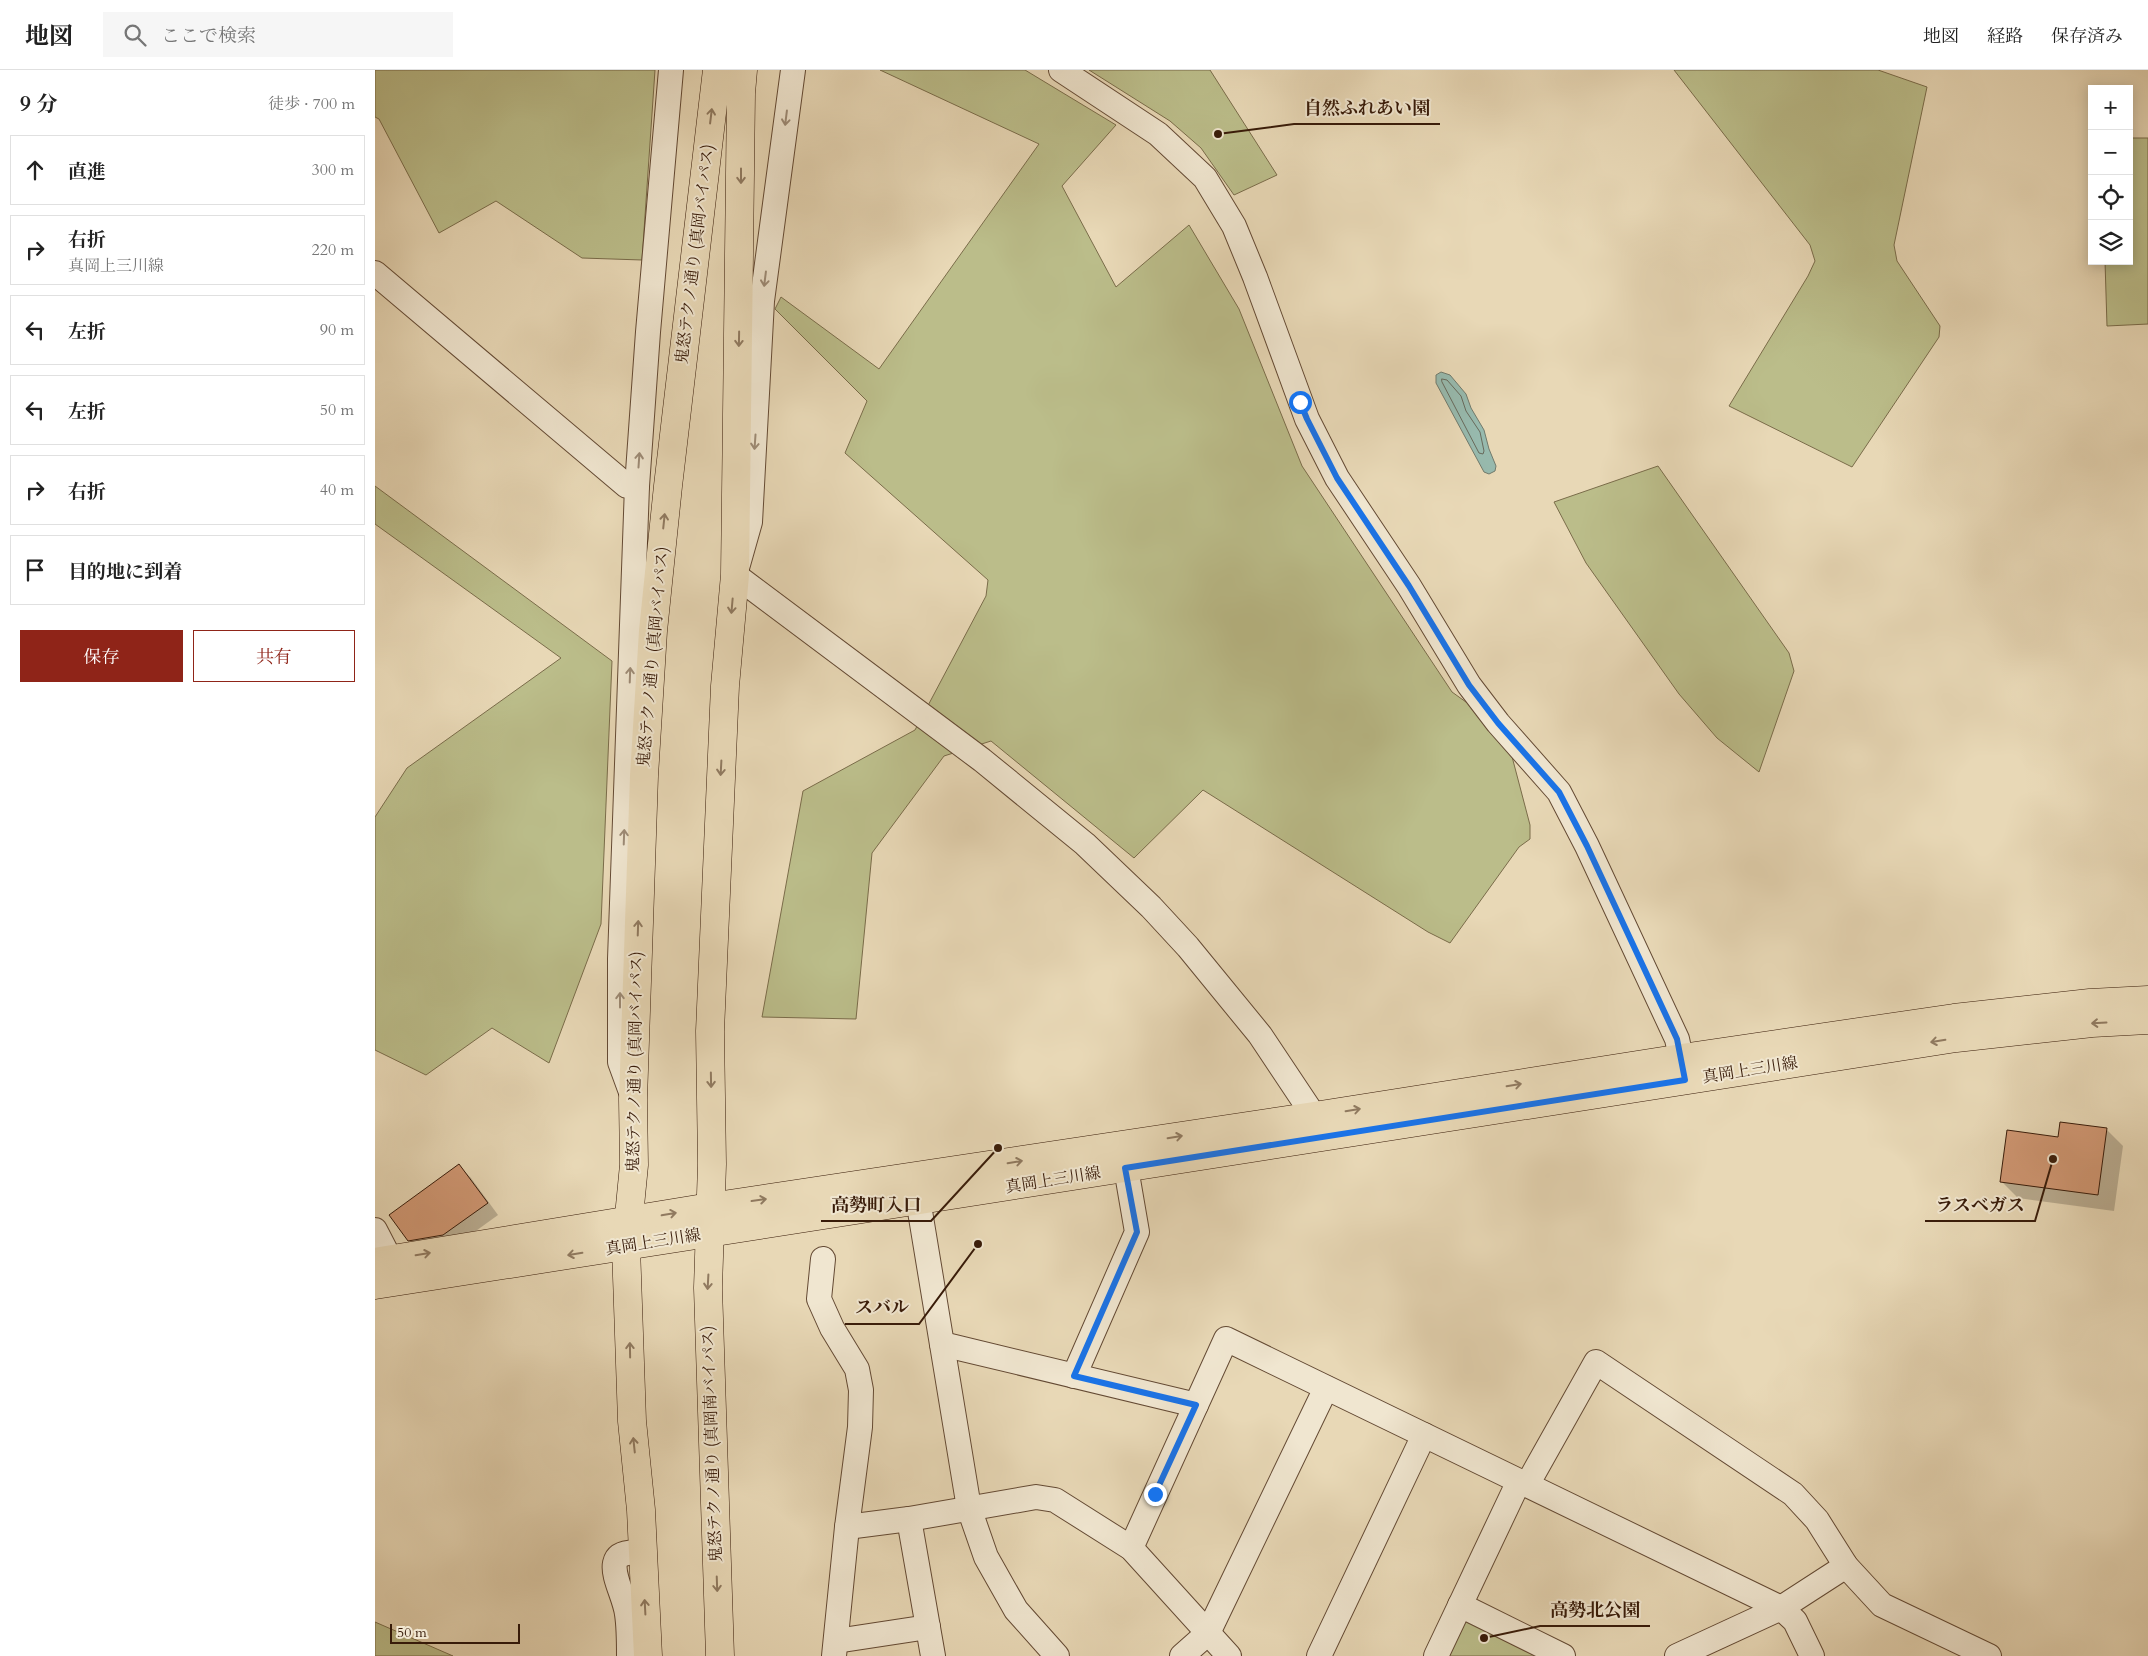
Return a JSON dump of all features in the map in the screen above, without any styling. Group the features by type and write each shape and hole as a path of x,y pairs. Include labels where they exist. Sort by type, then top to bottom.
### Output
{"main road":[{"name":"鬼怒テクノ通り (真岡バイパス)","path":"627,1234 634,1165 633,1099 644,776 653,631 671,458 717,70"},
{"name":"鬼怒テクノ通り (真岡バイパス)","path":"710,1220 712,965 725,686 735,575 741,93 743,70"},
{"name":"真岡上三川線","path":"917,1189 1125,1168 1683,1069 1954,1018 2090,1003 2148,1000"},
{"name":"真岡上三川線","path":"384,1272 710,1220 819,1215 917,1189 1314,1116 1683,1069 2092,1023 2148,1020"},
{"name":"鬼怒テクノ通り (真岡南バイパス)","path":"710,1220 708,1288 720,1656"},
{"path":"627,1234 631,1421 641,1510 648,1656"}],"street":[{"path":"633,1099 620,1062 620,959 637,486 648,332 671,70"},
{"path":"793,70 763,301 750,522 735,575 983,760 1085,844 1151,907 1188,948 1260,1035 1314,1116"},
{"path":"1061,70 1158,134 1205,178 1234,226 1255,276 1307,419 1337,478 1409,586 1469,685 1498,723 1559,792 1587,846 1677,1039 1683,1069"},
{"path":"375,273 627,486 637,486"},
{"path":"1074,1376 1137,1232 1125,1168"},
{"path":"917,1189 969,1508 985,1557 1016,1610 1057,1656"},
{"path":"375,1230 384,1272"},
{"path":"823,1259 819,1299 832,1328 857,1368 861,1390 860,1427 847,1527 835,1648 928,1627"},
{"path":"1131,1548 1225,1339 1781,1608 1795,1621 1812,1656"},
{"path":"942,1344 1196,1405"},
{"path":"1436,1656 1523,1483 1596,1362 1793,1494 1817,1520 1846,1566 1882,1605 1973,1654"},
{"path":"1182,1656 1208,1633 1326,1388"},
{"path":"1319,1656 1424,1435"},
{"path":"847,1527 909,1519 1036,1497 1055,1500 1131,1548 1229,1656"},
{"path":"909,1519 933,1656"},
{"path":"629,1656 627,1612 613,1571 617,1559 624,1554 630,1552 643,1553"},
{"path":"1677,1656 1781,1608 1846,1566"},
{"path":"1460,1605 1563,1656"}],"green space":[{"path":"375,70 655,70 642,260 582,258 496,201 439,233 379,119 375,117"},
{"path":"880,70 1025,70 1116,125 1062,186 1116,287 1189,225 1239,309 1302,466 1452,692 1505,730 1530,825 1530,839 1519,847 1450,943 1428,932 1203,790 1134,858 991,741 944,756 872,853 856,1019 762,1017 803,791 915,730 986,596 988,580 845,453 867,401 775,309 781,297 879,369 1039,144"},
{"path":"1089,70 1210,70 1277,175 1234,195 1201,148 1170,121"},
{"path":"1674,70 1878,70 1927,87 1894,245 1897,261 1940,326 1939,337 1852,467 1729,406 1808,276 1815,261 1810,245"},
{"path":"2133,138 2148,138 2148,324 2107,326 2105,265 2133,265"},
{"path":"1658,466 1789,653 1794,671 1759,772 1717,738 1679,694 1586,563 1554,502"},
{"path":"375,486 612,661 601,924 549,1063 492,1028 426,1075 375,1050 375,817 407,768 561,658 375,524"},
{"path":"1464,1618 1550,1656 1443,1656"},
{"path":"375,1622 453,1656 375,1656"}],"water":[{"path":"1441,372 1450,375 1466,394 1471,408 1484,430 1496,466 1495,471 1489,474 1484,472 1436,383 1436,375"}],"building":[{"path":"2060,1122 2107,1128 2098,1195 2000,1182 2007,1130 2058,1137"},
{"path":"459,1164 488,1203 443,1235 408,1241 389,1215"}],"place":[{"name":"自然ふれあい園","path":"1218,134"},
{"name":"高勢町入口","path":"998,1148"},
{"name":"ラスベガス","path":"2053,1159"},
{"name":"スバル","path":"978,1244"},
{"name":"高勢北公園","path":"1484,1638"}],"route":[{"path":"1155,1494 1196,1405 1074,1376 1137,1232 1125,1168 1685,1080 1677,1039 1587,846 1559,792 1498,723 1469,685 1409,586 1337,478 1300,402"}]}
